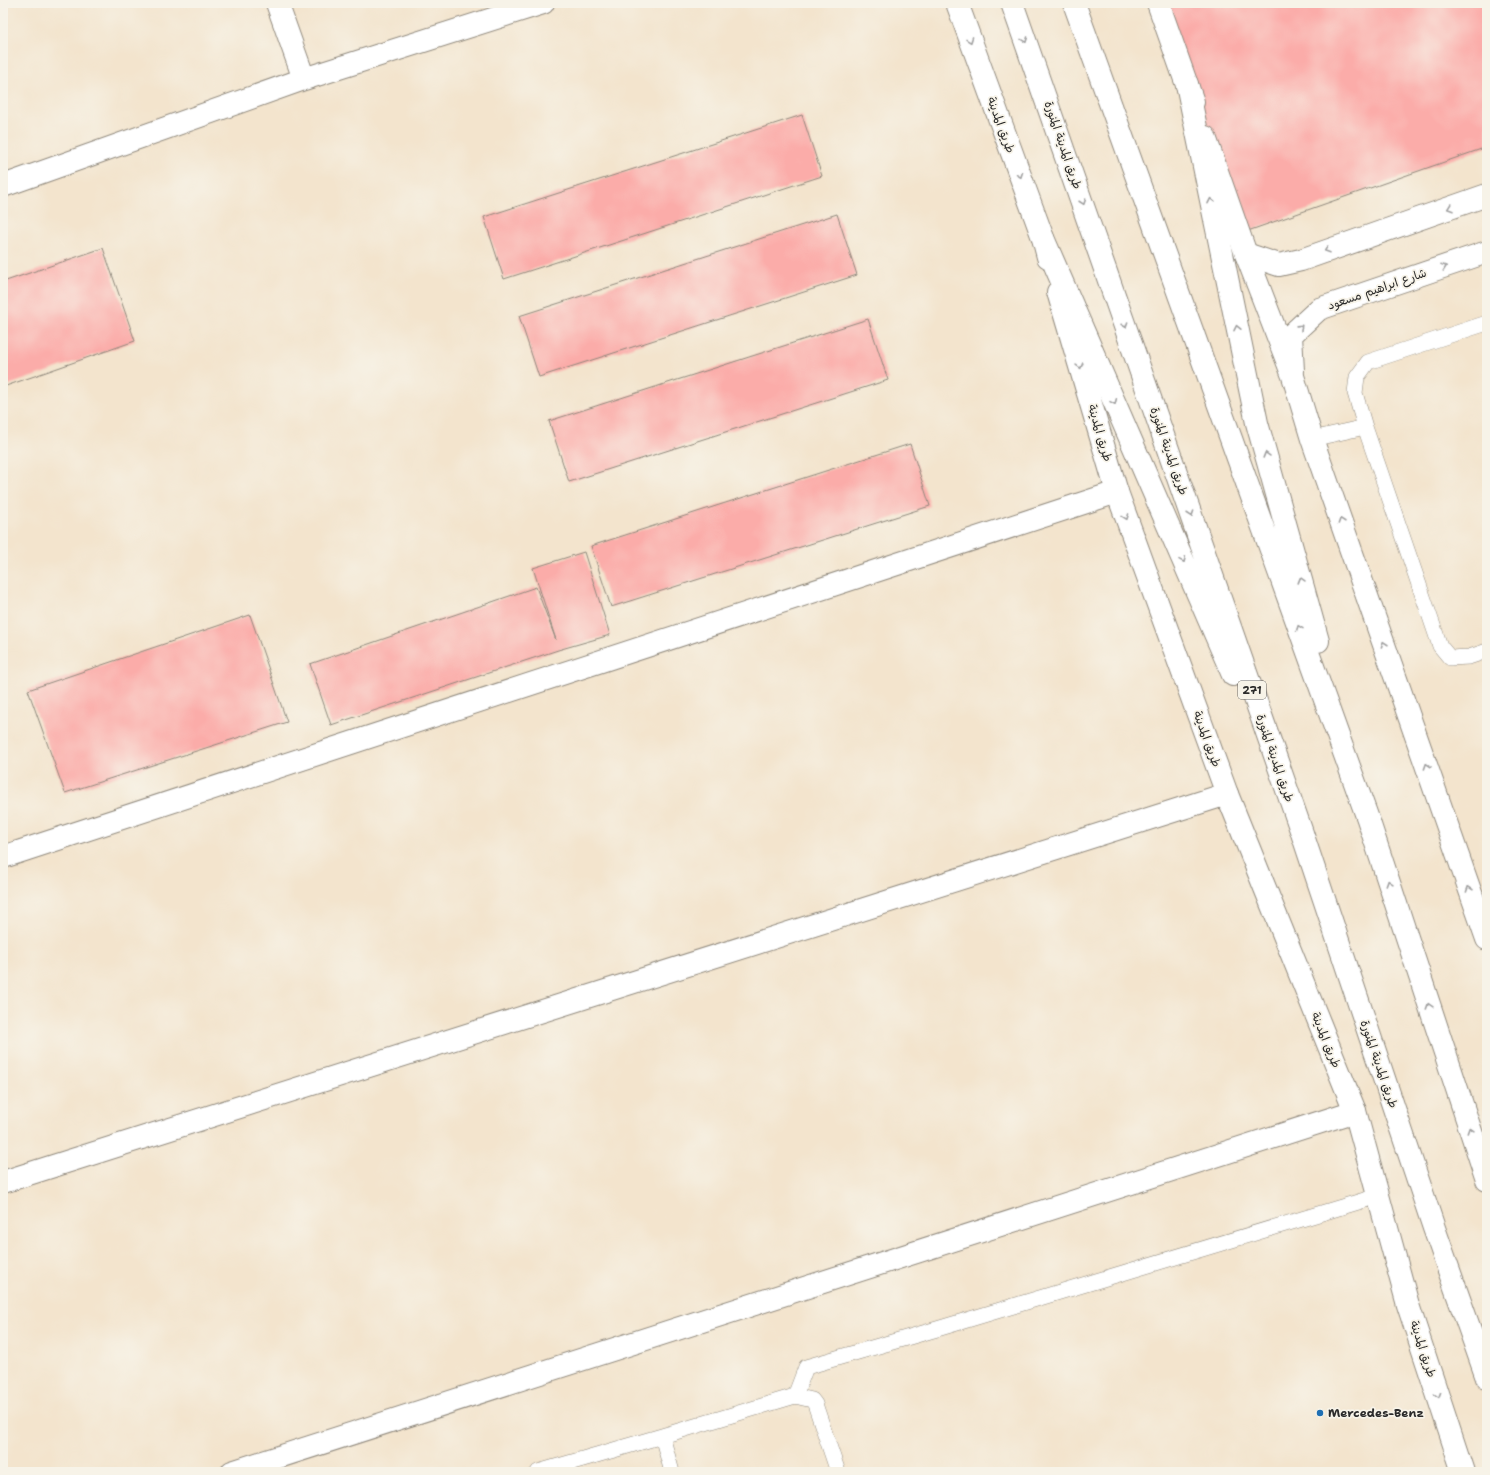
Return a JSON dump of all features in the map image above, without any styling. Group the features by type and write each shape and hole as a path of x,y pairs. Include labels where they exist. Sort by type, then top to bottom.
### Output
{"main road":[{"path":"277,3 304,79"},
{"path":"3,186 304,79 543,3"},
{"name":"طريق المدينة","path":"957,3 1042,238 1117,492 1228,794 1354,1110 1408,1305 1462,1472"},
{"name":"طريق المدينة المنورة","path":"1012,3 1301,830 1434,1228 1487,1378"},
{"path":"1074,3 1368,820 1487,1180"},
{"path":"1158,3 1246,254 1293,376 1312,439 1487,939"},
{"path":"1187,84 1257,423 1368,820"},
{"path":"1246,254 1279,265 1301,260 1487,195"},
{"path":"1042,238 1301,830"},
{"name":"شارع ابراهيم مسعود","path":"1293,376 1291,336 1319,309 1487,252"},
{"path":"3,857 1117,492"},
{"path":"3,1182 1228,794"},
{"path":"232,1472 1354,1110"}],"lane":[{"path":"1487,323 1368,362 1357,377 1355,393 1365,427 1440,646 1450,658 1469,657 1487,651"},
{"path":"1312,439 1365,427"},
{"path":"795,1396 806,1367 1378,1196"},
{"path":"538,1472 795,1396 812,1400 816,1404 838,1472"},
{"path":"662,1436 672,1472"}],"building":[{"path":"1161,3 1487,3 1487,147 1242,233"},
{"path":"802,115 822,176 504,279 484,217"},
{"path":"837,214 857,275 539,377 519,316"},
{"path":"103,248 135,341 3,387 3,282"},
{"path":"868,319 888,380 569,482 549,421"},
{"path":"910,444 930,506 611,607 591,546"},
{"path":"584,552 610,635 558,650 331,725 310,664 536,587 556,640 533,568"},
{"path":"250,615 287,722 65,793 28,690"}],"place":[{"name":"Mercedes-Benz","path":"1320,1413"}]}
